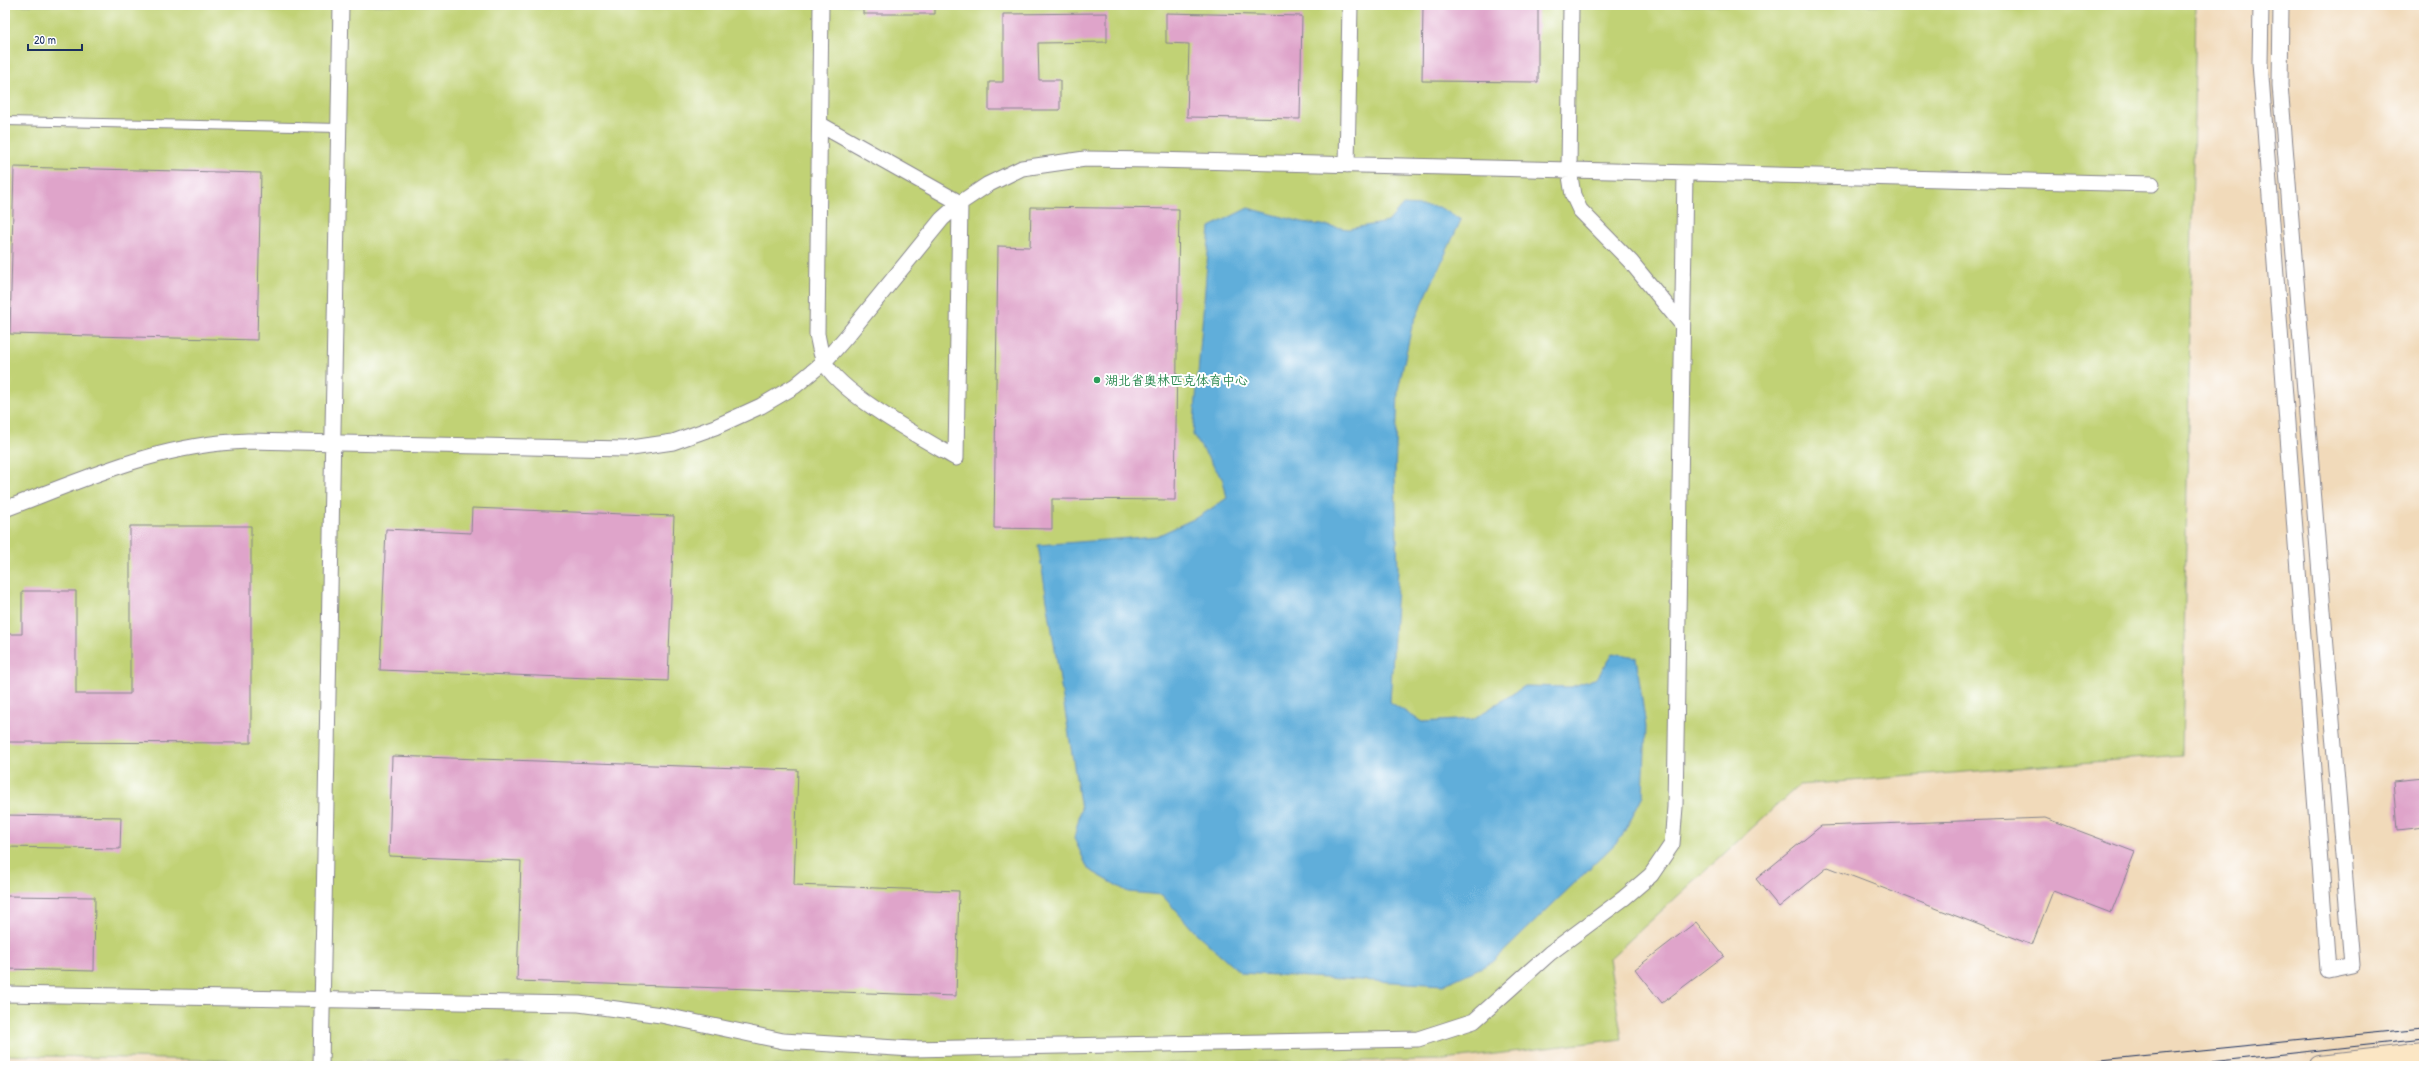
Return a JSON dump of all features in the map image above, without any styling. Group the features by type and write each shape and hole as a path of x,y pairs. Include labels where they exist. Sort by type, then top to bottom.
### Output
{"main road":[{"path":"2322,1066 2424,1054"}],"street":[{"path":"322,1065 341,5"},
{"path":"821,5 821,125 817,334 824,362 843,384 881,413 956,458 960,203"},
{"path":"1347,165 1350,5"},
{"path":"1571,5 1569,170 1572,195 1580,210 1650,283 1681,323"},
{"path":"2261,5 2260,63 2328,970 2352,965 2280,85 2281,5"},
{"path":"821,125 960,203"},
{"path":"5,509 117,467 177,449 214,442 625,448 672,442 715,427 761,406 795,386 824,362 942,220 960,203 987,185 1022,168 1085,159 2152,184"},
{"path":"5,994 580,1004 662,1015 782,1041 912,1048 1418,1039 1474,1021 1550,953 1651,876 1672,844 1675,807 1681,323 1685,173"}],"lane":[{"path":"5,121 338,128"}],"green space":[{"name":"湖北省奥林匹克体育中心","path":"5,5 2196,5 2182,755 1799,785 1609,959 1622,1039 1444,1060 963,1066 691,1066 206,1060 5,1055"}],"water":[{"path":"1403,205 1439,207 1461,220 1412,326 1398,390 1395,476 1398,570 1390,702 1422,722 1473,719 1525,686 1571,687 1597,678 1613,653 1636,657 1646,727 1643,795 1621,838 1493,962 1443,985 1241,973 1195,932 1162,895 1128,892 1088,869 1074,838 1081,809 1038,545 1157,536 1200,516 1227,498 1223,480 1193,435 1210,227 1248,208 1302,222 1348,229 1388,222"}],"building":[{"path":"863,5 935,5 935,14 863,14"},
{"path":"1423,5 1538,5 1538,82 1422,81"},
{"path":"1107,13 1107,42 1038,43 1039,80 1060,80 1060,110 989,110 989,82 1003,82 1003,14"},
{"path":"1166,13 1302,16 1300,119 1187,117 1189,44 1166,43"},
{"path":"14,167 261,173 257,340 10,334"},
{"path":"1031,207 1179,209 1175,500 1052,499 1052,529 994,528 998,246 1030,247"},
{"path":"472,508 674,516 668,681 380,670 386,529 471,533"},
{"path":"130,526 251,526 251,743 5,742 5,634 22,634 22,591 76,591 76,694 130,694"},
{"path":"392,756 798,770 794,885 959,891 956,996 517,981 521,861 389,856"},
{"path":"2424,778 2424,827 2397,830 2393,781"},
{"path":"5,815 121,817 120,849 5,847"},
{"path":"2045,818 2135,852 2111,913 2053,891 2032,945 1828,867 1779,907 1756,879 1821,826"},
{"path":"5,896 95,897 94,971 5,969"},
{"path":"1696,922 1724,956 1662,1003 1635,969"}],"tram line":[{"path":"2040,1066 2424,1028"},
{"path":"2173,1066 2424,1039"}],"place":[{"name":"湖北省奥林匹克体育中心","path":"1097,380"}]}
